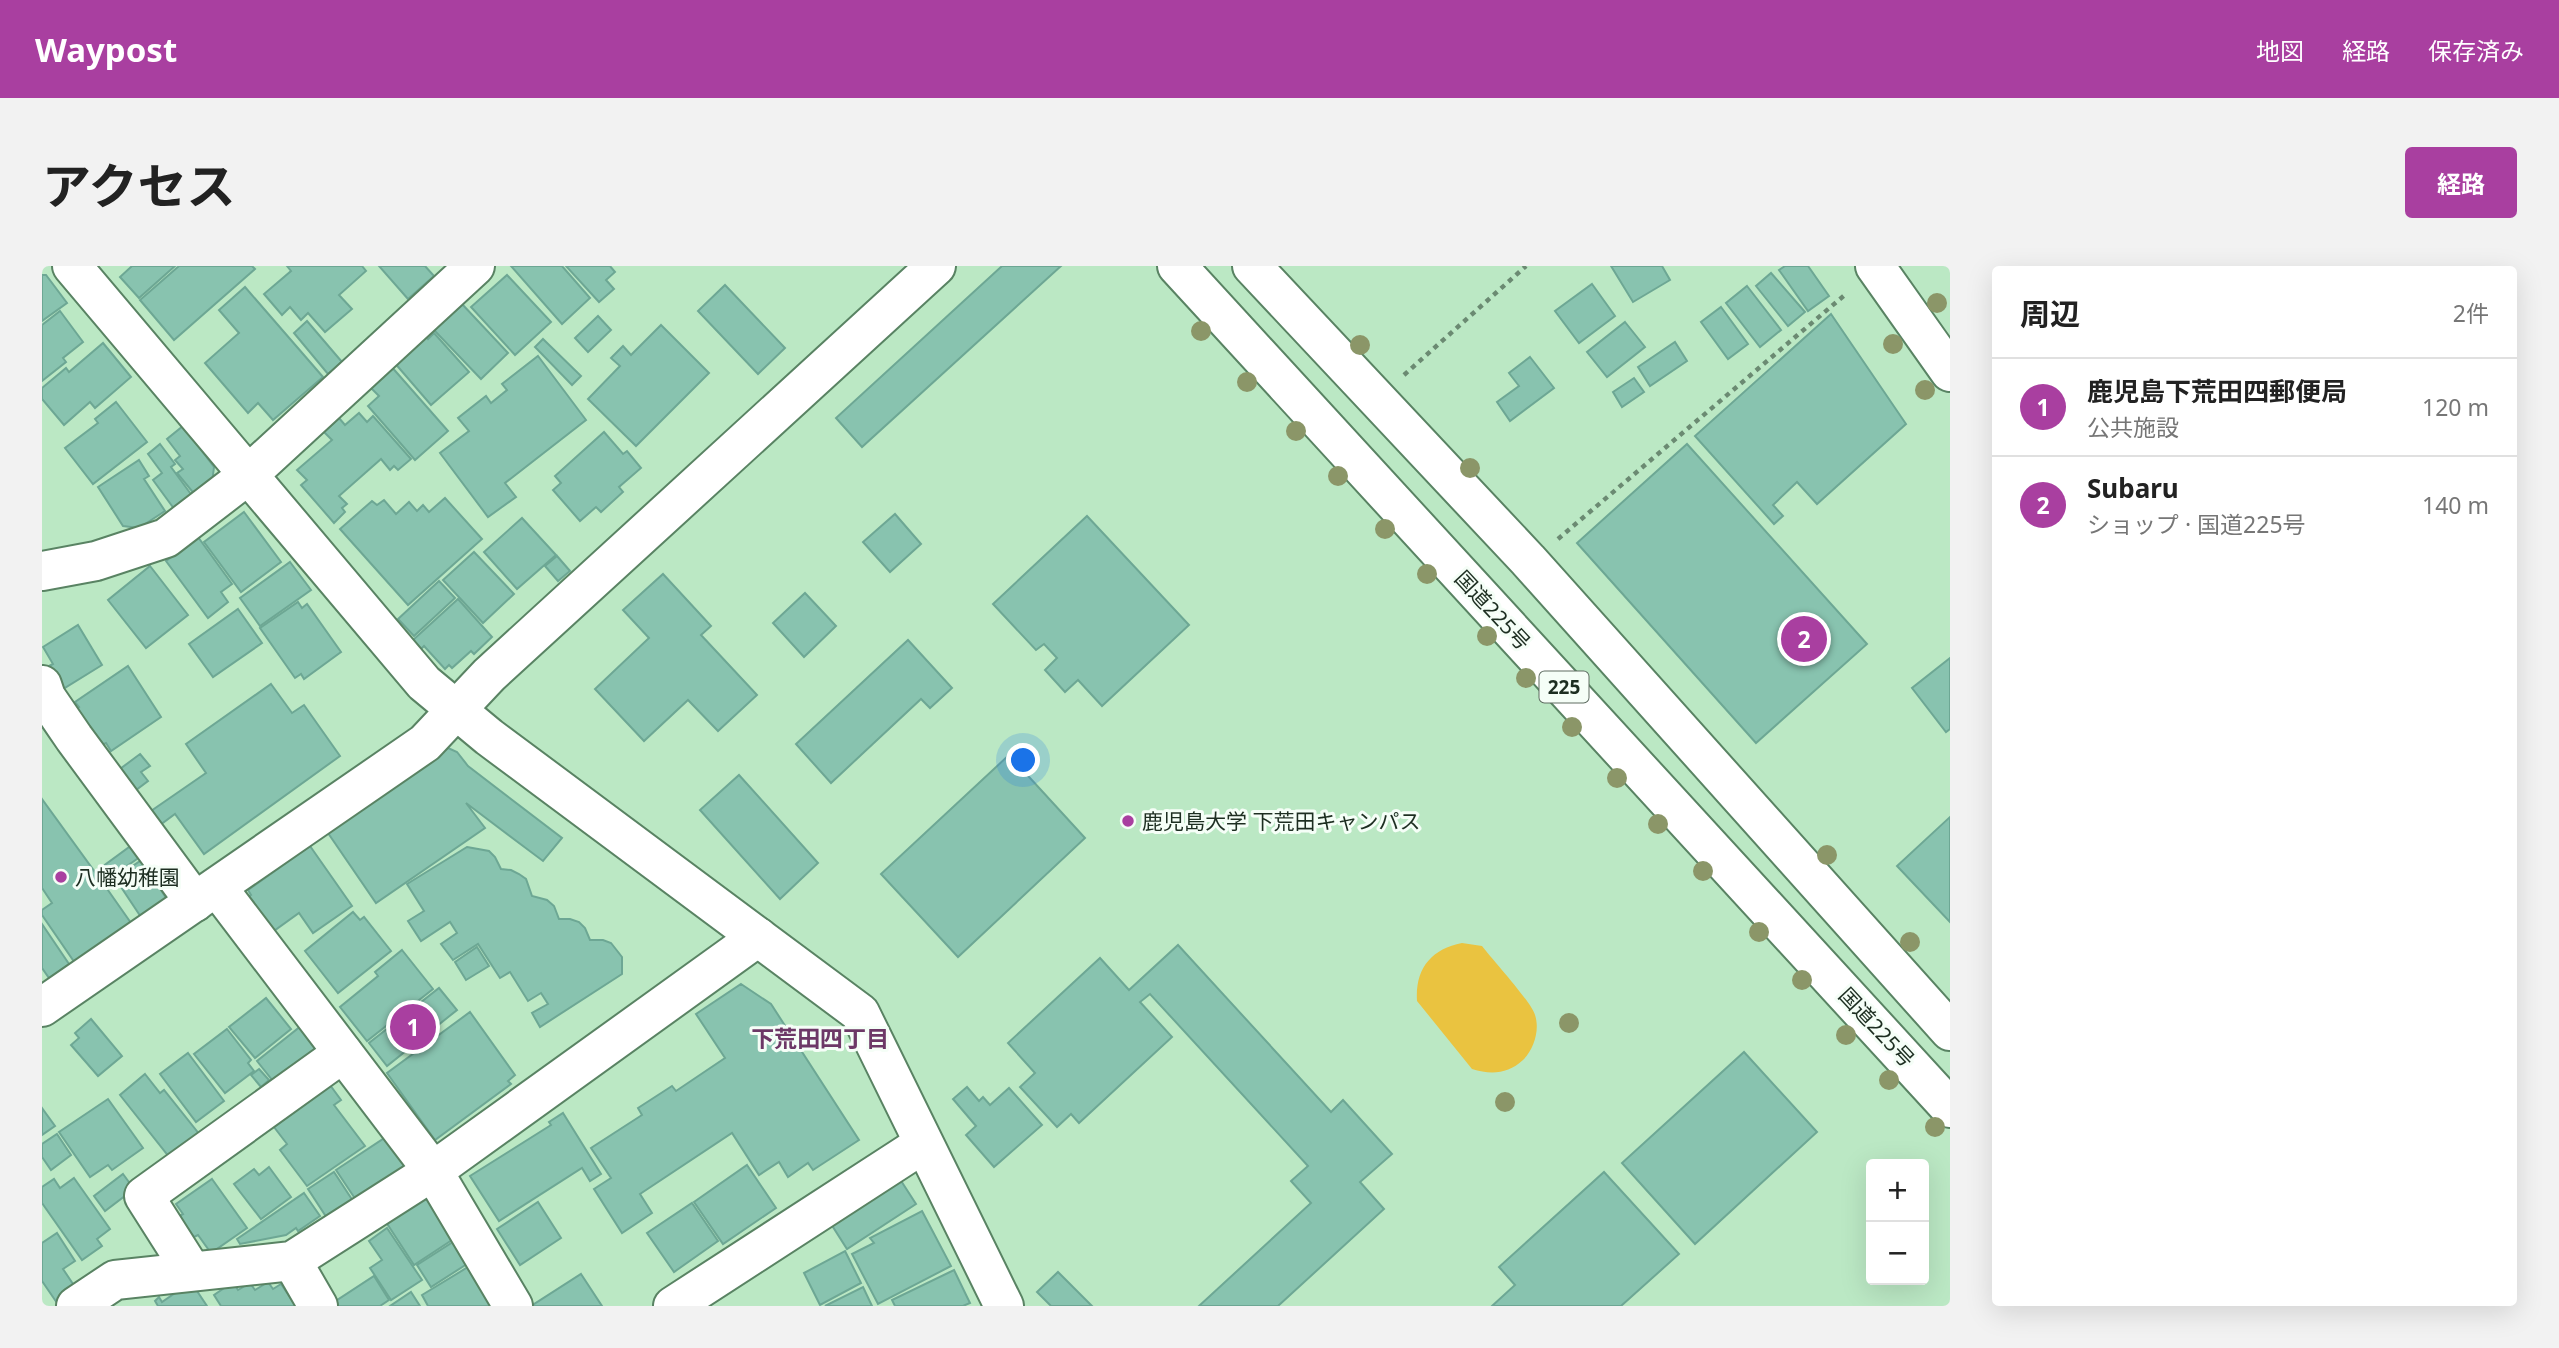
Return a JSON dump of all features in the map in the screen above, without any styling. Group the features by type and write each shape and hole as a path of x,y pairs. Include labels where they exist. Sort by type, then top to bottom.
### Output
{"main road":[{"path":"72,266 424,683 489,737 860,1013 1004,1306"},
{"path":"42,572 96,561 166,538 248,475 475,266"},
{"path":"42,1007 425,743 489,675 936,266"},
{"name":"国道225号","path":"1177,266 1950,1108"},
{"name":"225","path":"1252,266 1528,560 1950,1031"},
{"path":"1875,266 1950,372"},
{"path":"42,685 46,697 75,738 343,1053 433,1171 513,1306"},
{"path":"76,1306 115,1280 292,1261 433,1171 758,937"},
{"path":"191,1270 144,1196 343,1053"},
{"path":"697,1299 923,1144"},
{"path":"292,1261 318,1306"}],"path":[{"path":"1402,377 1526,266"},
{"path":"1554,542 1848,293"}],"shaded area":[{"path":"1462,943 1482,946 1520,991 1535,1015 1536,1033 1530,1050 1523,1060 1505,1071 1486,1072 1472,1069 1417,1001 1419,979 1427,962 1442,950"}],"building":[{"path":"132,266 175,266 139,298 120,277"},
{"path":"179,266 252,266 255,269 174,340 140,300"},
{"path":"287,266 362,266 366,271 339,295 352,309 325,332 308,313 301,320 290,307 282,315 264,294 291,271"},
{"path":"379,266 425,266 434,276 408,299"},
{"path":"511,266 562,266 590,298 562,324"},
{"path":"566,266 610,266 615,272 606,280 614,289 599,302"},
{"path":"1002,266 1061,266 862,447 836,418"},
{"path":"1611,266 1662,266 1670,280 1633,302"},
{"path":"1785,266 1808,266 1829,296 1808,311 1779,270"},
{"path":"1771,273 1805,312 1788,326 1756,286"},
{"path":"42,275 46,275 67,303 42,321"},
{"path":"507,275 551,322 515,355 471,307"},
{"path":"1592,284 1615,316 1579,343 1555,311"},
{"path":"725,285 785,348 758,374 698,311"},
{"path":"1747,286 1781,330 1760,347 1726,303"},
{"path":"245,287 323,377 273,420 258,403 248,413 205,363 239,333 219,310"},
{"path":"462,304 508,353 481,379 434,330"},
{"path":"1721,307 1748,344 1728,359 1701,322"},
{"path":"60,311 83,342 63,358 66,362 42,381 42,325"},
{"path":"1831,314 1906,424 1817,504 1797,482 1773,505 1783,516 1774,524 1695,436"},
{"path":"598,316 611,330 588,352 575,338"},
{"path":"307,321 342,362 328,374 294,333"},
{"path":"1625,322 1645,347 1607,377 1587,352"},
{"path":"661,325 709,373 636,446 588,399 620,366 611,358 623,346 631,355"},
{"path":"434,333 469,372 431,405 393,361 423,334 428,339"},
{"path":"543,339 581,376 572,385 535,347"},
{"path":"1675,342 1687,361 1650,386 1638,367"},
{"path":"103,343 131,377 95,408 90,402 64,425 42,399 42,388 66,368 69,372"},
{"path":"538,356 586,420 505,483 516,497 488,517 440,453 469,431 458,418 486,396 491,403 507,390 502,384"},
{"path":"1530,357 1554,388 1510,421 1497,402 1519,386 1509,373"},
{"path":"390,365 448,431 415,460 368,406 379,396 368,385"},
{"path":"1634,378 1644,392 1622,407 1613,392"},
{"path":"116,402 147,442 93,484 65,448 98,423 95,419"},
{"path":"359,413 367,422 373,416 411,459 398,470 394,466 390,470 381,459 339,496 347,504 342,508 345,512 334,523 301,485 307,480 297,470 332,440 324,432 339,418 345,425"},
{"path":"183,426 214,467 212,483 196,496 177,473 183,469 175,460 180,456 167,439"},
{"path":"604,432 623,454 627,451 641,468 619,487 623,492 601,512 596,507 580,521 553,490 561,483 555,476"},
{"path":"160,444 175,464 171,467 193,497 175,510 153,480 162,473 148,454"},
{"path":"1687,444 1867,644 1756,743 1577,543"},
{"path":"139,460 149,476 144,479 165,511 139,528 123,526 98,487"},
{"path":"445,498 482,539 408,605 340,529 372,501 377,505 384,500 396,514 409,502 417,511 423,505 429,512"},
{"path":"244,512 281,562 241,592 204,542"},
{"path":"895,514 921,544 890,572 863,542"},
{"path":"1087,516 1189,625 1102,706 1078,680 1065,692 1045,670 1057,658 1044,644 1036,650 993,604"},
{"path":"522,518 556,555 517,589 484,552"},
{"path":"198,537 232,584 221,592 228,602 208,618 166,561"},
{"path":"474,552 514,594 483,623 443,580"},
{"path":"557,556 570,571 558,581 545,566"},
{"path":"290,562 311,590 260,626 240,598"},
{"path":"150,566 188,615 146,648 108,600"},
{"path":"663,574 711,626 701,635 757,695 718,731 688,700 644,741 595,689 649,638 623,610"},
{"path":"439,581 455,598 414,636 398,619"},
{"path":"805,593 836,626 804,657 773,623"},
{"path":"458,599 492,637 474,654 471,651 452,668 449,665 445,669 424,646 421,649 413,640"},
{"path":"298,602 302,608 307,604 341,652 304,679 301,674 295,678 260,628"},
{"path":"238,609 262,643 213,677 189,644"},
{"path":"78,625 102,665 63,689 49,666 53,664 43,647"},
{"path":"908,640 952,688 930,708 921,699 831,783 796,744"},
{"path":"1950,658 1950,729 1946,732 1912,688"},
{"path":"128,666 161,717 111,751 106,743 102,745 72,712 79,707 75,702"},
{"path":"271,684 292,713 304,705 340,756 204,854 175,814 160,825 151,811 206,773 186,744"},
{"path":"448,748 457,752 468,766 562,838 543,861 466,803 485,828 376,903 328,833"},
{"path":"140,754 150,766 141,772 148,781 136,790 120,769"},
{"path":"1009,755 1085,838 958,957 881,874"},
{"path":"739,775 818,863 780,899 700,810"},
{"path":"42,799 95,872 136,842 144,854 103,883 131,923 75,963 42,915 42,910 52,903 42,888"},
{"path":"1950,817 1950,922 1897,866"},
{"path":"310,846 352,906 313,933 299,913 271,933 246,898 251,895 248,890"},
{"path":"467,847 489,851 501,869 511,870 526,879 532,896 547,900 554,906 559,919 579,922 590,940 611,943 622,957 622,974 540,1027 532,1013 548,1004 541,993 528,1001 510,972 500,978 478,944 453,960 441,944 457,933 450,922 421,941 408,921 424,911 407,884"},
{"path":"146,857 166,886 161,890 166,898 141,917 115,878"},
{"path":"353,912 360,920 364,917 391,951 338,993 305,951"},
{"path":"42,924 69,964 49,978 42,968"},
{"path":"1178,945 1331,1112 1343,1100 1392,1154 1360,1182 1384,1209 1278,1306 1199,1306 1311,1203 1291,1181 1308,1166 1150,994 1140,1002 1172,1037 1079,1123 1071,1114 1057,1127 1020,1087 1035,1073 1008,1043 1100,958 1129,990"},
{"path":"477,947 489,966 466,980 455,962"},
{"path":"402,950 433,989 367,1041 340,1007 378,976 375,972"},
{"path":"741,984 771,1004 859,1140 813,1170 808,1163 788,1177 779,1162 759,1175 732,1133 640,1194 652,1213 622,1233 594,1189 611,1178 591,1148 642,1115 638,1108 672,1086 676,1091 725,1058 696,1014"},
{"path":"439,988 457,1010 387,1066 369,1043"},
{"path":"266,998 291,1029 255,1058 229,1027"},
{"path":"470,1012 515,1075 508,1081 511,1084 435,1140 387,1073"},
{"path":"91,1019 122,1056 98,1076 71,1045 79,1038 75,1033"},
{"path":"301,1026 316,1044 311,1059 277,1086 257,1061"},
{"path":"227,1029 251,1060 248,1063 254,1071 225,1093 194,1054"},
{"path":"1744,1052 1817,1132 1695,1244 1622,1163"},
{"path":"188,1053 224,1101 196,1122 160,1074"},
{"path":"259,1069 269,1080 261,1087 251,1075"},
{"path":"145,1074 160,1093 164,1090 200,1135 170,1158 120,1095"},
{"path":"330,1085 341,1100 334,1105 365,1146 307,1186 280,1150 287,1144 274,1127"},
{"path":"967,1087 979,1101 983,1097 990,1105 1009,1088 1042,1125 994,1167 966,1135 976,1126 953,1099"},
{"path":"108,1099 143,1148 112,1170 108,1165 90,1177 59,1132"},
{"path":"42,1108 55,1126 42,1135"},
{"path":"563,1113 601,1174 590,1181 582,1168 499,1221 470,1176 551,1125 549,1122"},
{"path":"57,1134 71,1155 51,1170 42,1157 42,1144"},
{"path":"386,1137 405,1167 360,1206 336,1170"},
{"path":"747,1165 776,1208 723,1244 694,1202"},
{"path":"269,1167 291,1197 261,1219 234,1184 254,1169 259,1175"},
{"path":"334,1172 353,1201 327,1218 308,1189"},
{"path":"1604,1172 1679,1254 1621,1306 1492,1306 1515,1285 1499,1267"},
{"path":"896,1173 916,1204 847,1249 826,1216"},
{"path":"123,1174 134,1189 105,1211 94,1196"},
{"path":"74,1178 110,1229 97,1239 102,1246 82,1260 42,1203 42,1187 54,1179 60,1188"},
{"path":"212,1179 247,1228 211,1253 198,1235 194,1237 179,1216 183,1214 176,1204"},
{"path":"304,1193 320,1216 298,1231 296,1228 286,1235 240,1244 237,1239"},
{"path":"418,1196 430,1200 455,1238 414,1265 384,1219"},
{"path":"538,1202 561,1238 520,1265 497,1229"},
{"path":"692,1203 718,1241 674,1272 647,1233"},
{"path":"922,1211 951,1266 878,1304 852,1254 874,1243 870,1238"},
{"path":"387,1228 422,1280 391,1300 370,1268 382,1260 369,1241"},
{"path":"57,1233 75,1261 63,1269 77,1290 57,1303 42,1281 42,1243"},
{"path":"453,1242 467,1264 431,1287 417,1265"},
{"path":"845,1251 861,1283 820,1305 804,1273"},
{"path":"468,1267 491,1306 428,1306 422,1295"},
{"path":"954,1270 970,1303 963,1306 895,1306 892,1300"},
{"path":"1058,1272 1092,1306 1051,1306 1037,1292"},
{"path":"581,1274 602,1306 531,1306"},
{"path":"374,1276 389,1300 380,1306 328,1306"},
{"path":"191,1282 207,1306 158,1306 155,1301 159,1297 162,1302"},
{"path":"233,1282 238,1290 250,1283 255,1290 268,1282 273,1289 281,1284 296,1306 221,1306 214,1295"},
{"path":"863,1287 872,1306 825,1306"},
{"path":"411,1292 420,1306 390,1306"}],"place":[{"name":"Subaru","path":"1804,639"},
{"name":"鹿児島大学 下荒田キャンパス","path":"1128,821"},
{"name":"八幡幼稚園","path":"61,877"},
{"name":"鹿児島下荒田四郵便局","path":"413,1027"}],"district":[{"name":"下荒田四丁目","path":"820,1038"}]}
